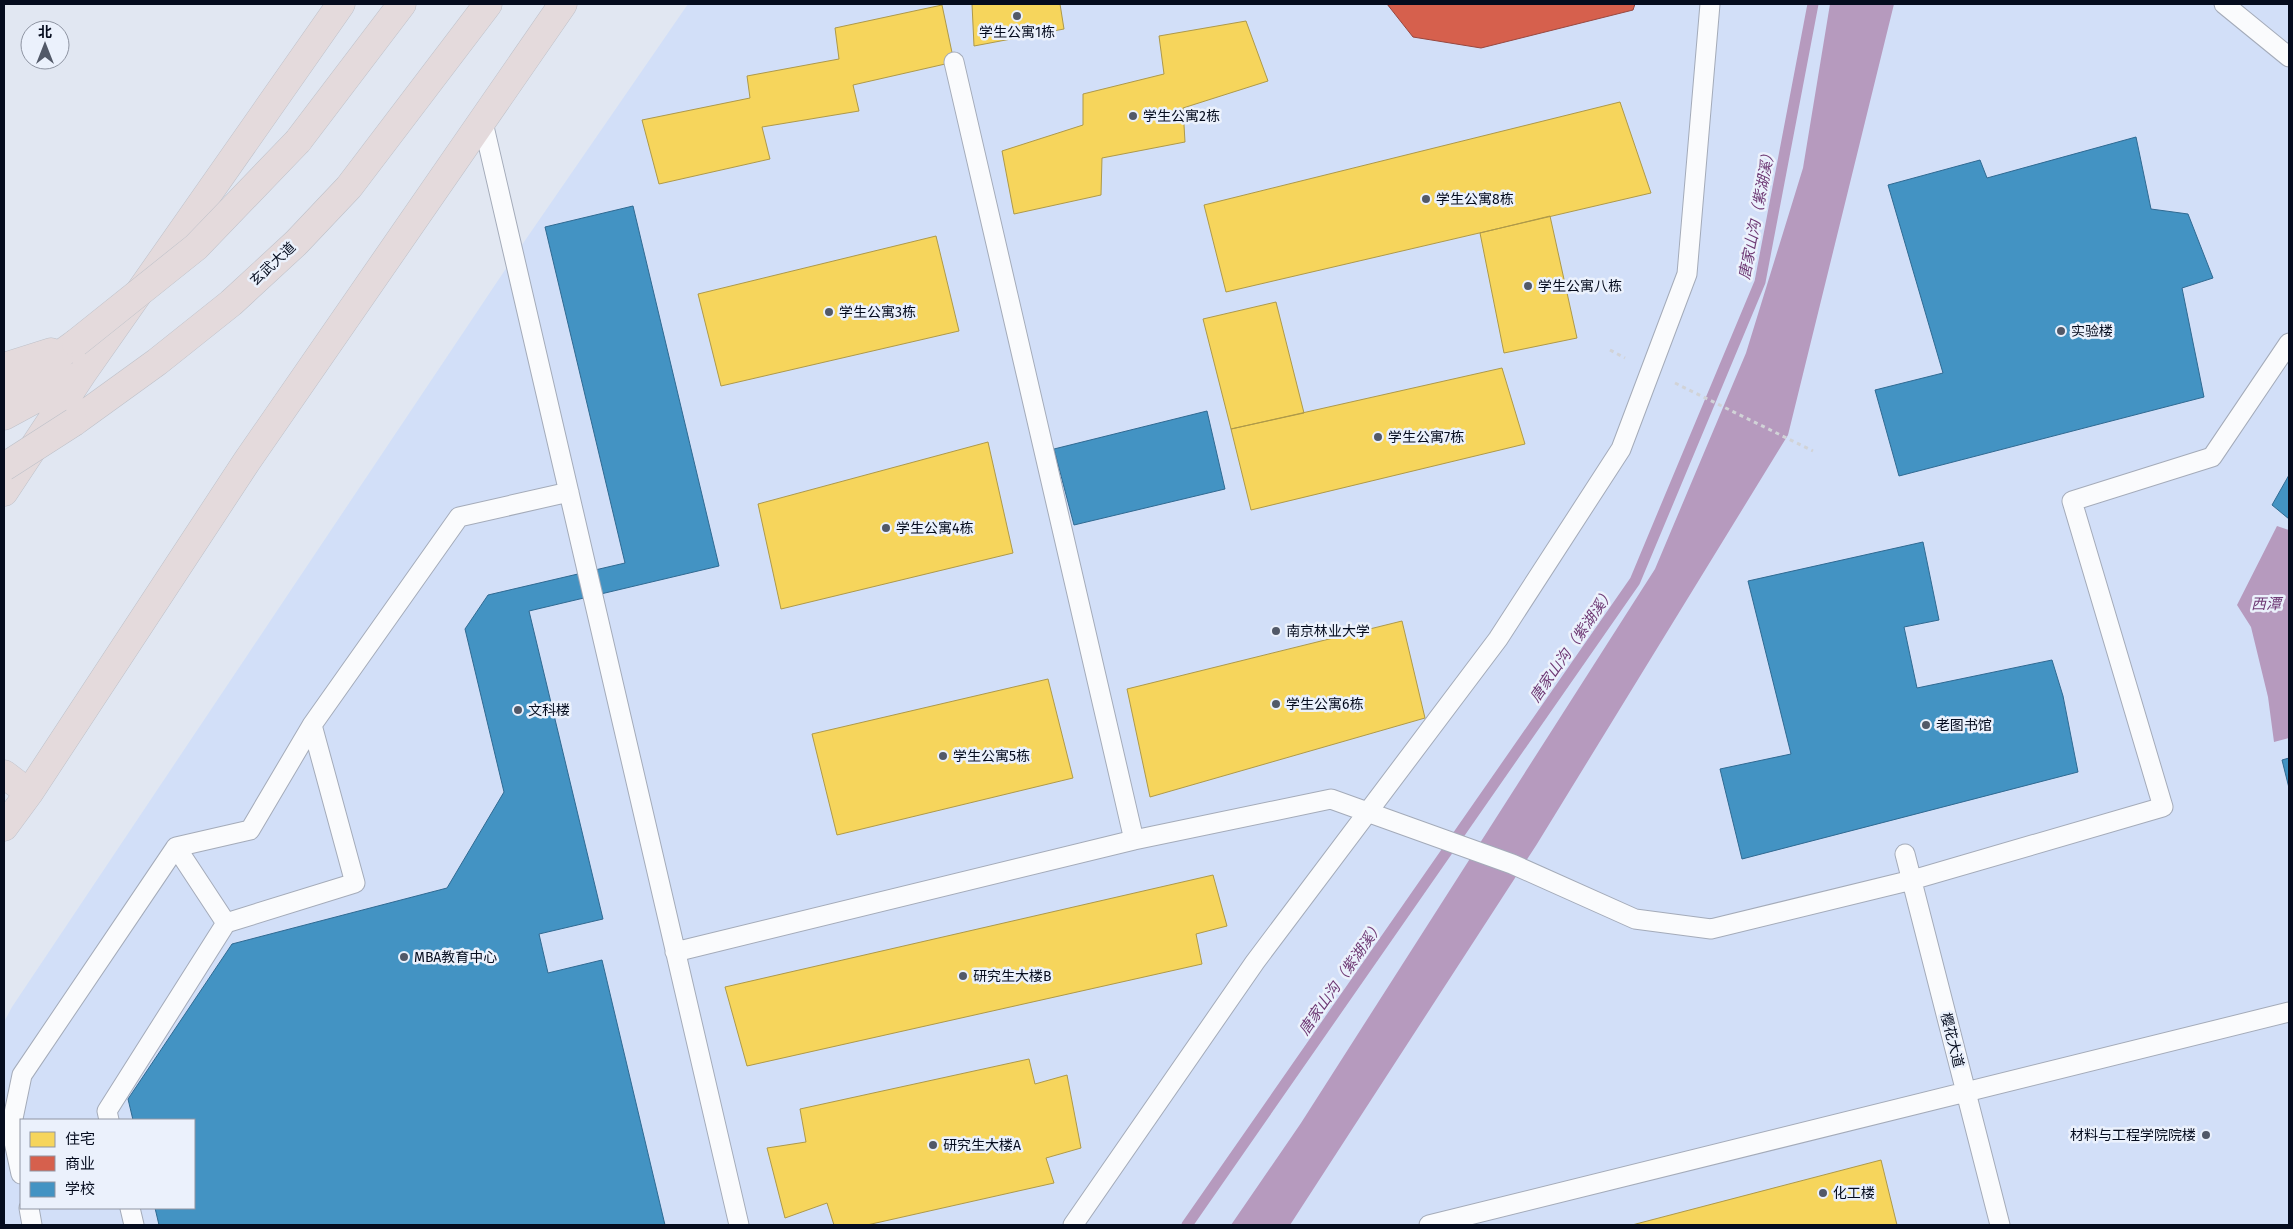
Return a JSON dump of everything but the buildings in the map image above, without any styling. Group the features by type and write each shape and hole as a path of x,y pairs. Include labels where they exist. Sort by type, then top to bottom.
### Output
{"highway":[{"path":"4,492 82,374 341,4"},
{"path":"4,395 76,343 196,247 298,141 402,4"},
{"name":"玄武大道","path":"4,467 74,422 156,362 231,303 296,243 349,186 488,4"},
{"path":"4,826 29,793 253,453 482,118 563,4"},
{"path":"4,367 76,343"},
{"path":"4,416 82,374"},
{"path":"4,774 29,793"}],"lane":[{"path":"1073,1225 1255,962 1369,813 1498,639 1621,448 1687,274 1710,4"},
{"path":"2224,4 2289,57"},
{"path":"954,62 1134,840"},
{"path":"482,118 739,1225"},
{"path":"675,952 1134,840 1331,799 1512,864 1635,919 1711,929 1912,880 2163,807 2072,500 2212,458 2289,343"},
{"path":"20,1169 11,1128 22,1075 176,847 250,830 312,725 458,517 569,492"},
{"path":"109,1119 107,1111 226,923 355,883 312,725"},
{"path":"176,847 226,923"},
{"name":"樱花大道","path":"1905,854 2000,1225"},
{"path":"1429,1225 2289,1012"},
{"path":"29,1209 32,1225"},
{"path":"130,1209 134,1225"}],"path":[{"path":"1692,391 1812,451"}],"shaded area":[{"name":"南京林业大学","path":"688,4 2289,4 2289,1225 4,1225 4,1022 12,1007 515,255"}],"water":[{"path":"1830,4 1894,4 1788,435 1537,844 1290,1225 1231,1225 1301,1123 1655,569 1746,353 1803,168"},
{"name":"西潭","path":"2277,526 2289,530 2289,738 2274,742 2268,697 2251,627 2237,605"}],"waterway":[{"name":"唐家山沟（紫湖溪）","path":"1187,1225 1635,581 1760,282 1813,4"}],"place":[{"name":"学生公寓1栋","path":"1017,16"},
{"name":"学生公寓2栋","path":"1133,116"},
{"name":"学生公寓8栋","path":"1426,199"},
{"name":"学生公寓八栋","path":"1528,286"},
{"name":"学生公寓3栋","path":"829,312"},
{"name":"实验楼","path":"2061,331"},
{"name":"学生公寓7栋","path":"1378,437"},
{"name":"学生公寓4栋","path":"886,528"},
{"name":"南京林业大学","path":"1276,631"},
{"name":"学生公寓6栋","path":"1276,704"},
{"name":"文科楼","path":"518,710"},
{"name":"老图书馆","path":"1926,725"},
{"name":"学生公寓5栋","path":"943,756"},
{"name":"MBA教育中心","path":"404,957"},
{"name":"研究生大楼B","path":"963,976"},
{"name":"材料与工程学院院楼","path":"2206,1135"},
{"name":"研究生大楼A","path":"933,1145"},
{"name":"化工楼","path":"1823,1193"}]}
